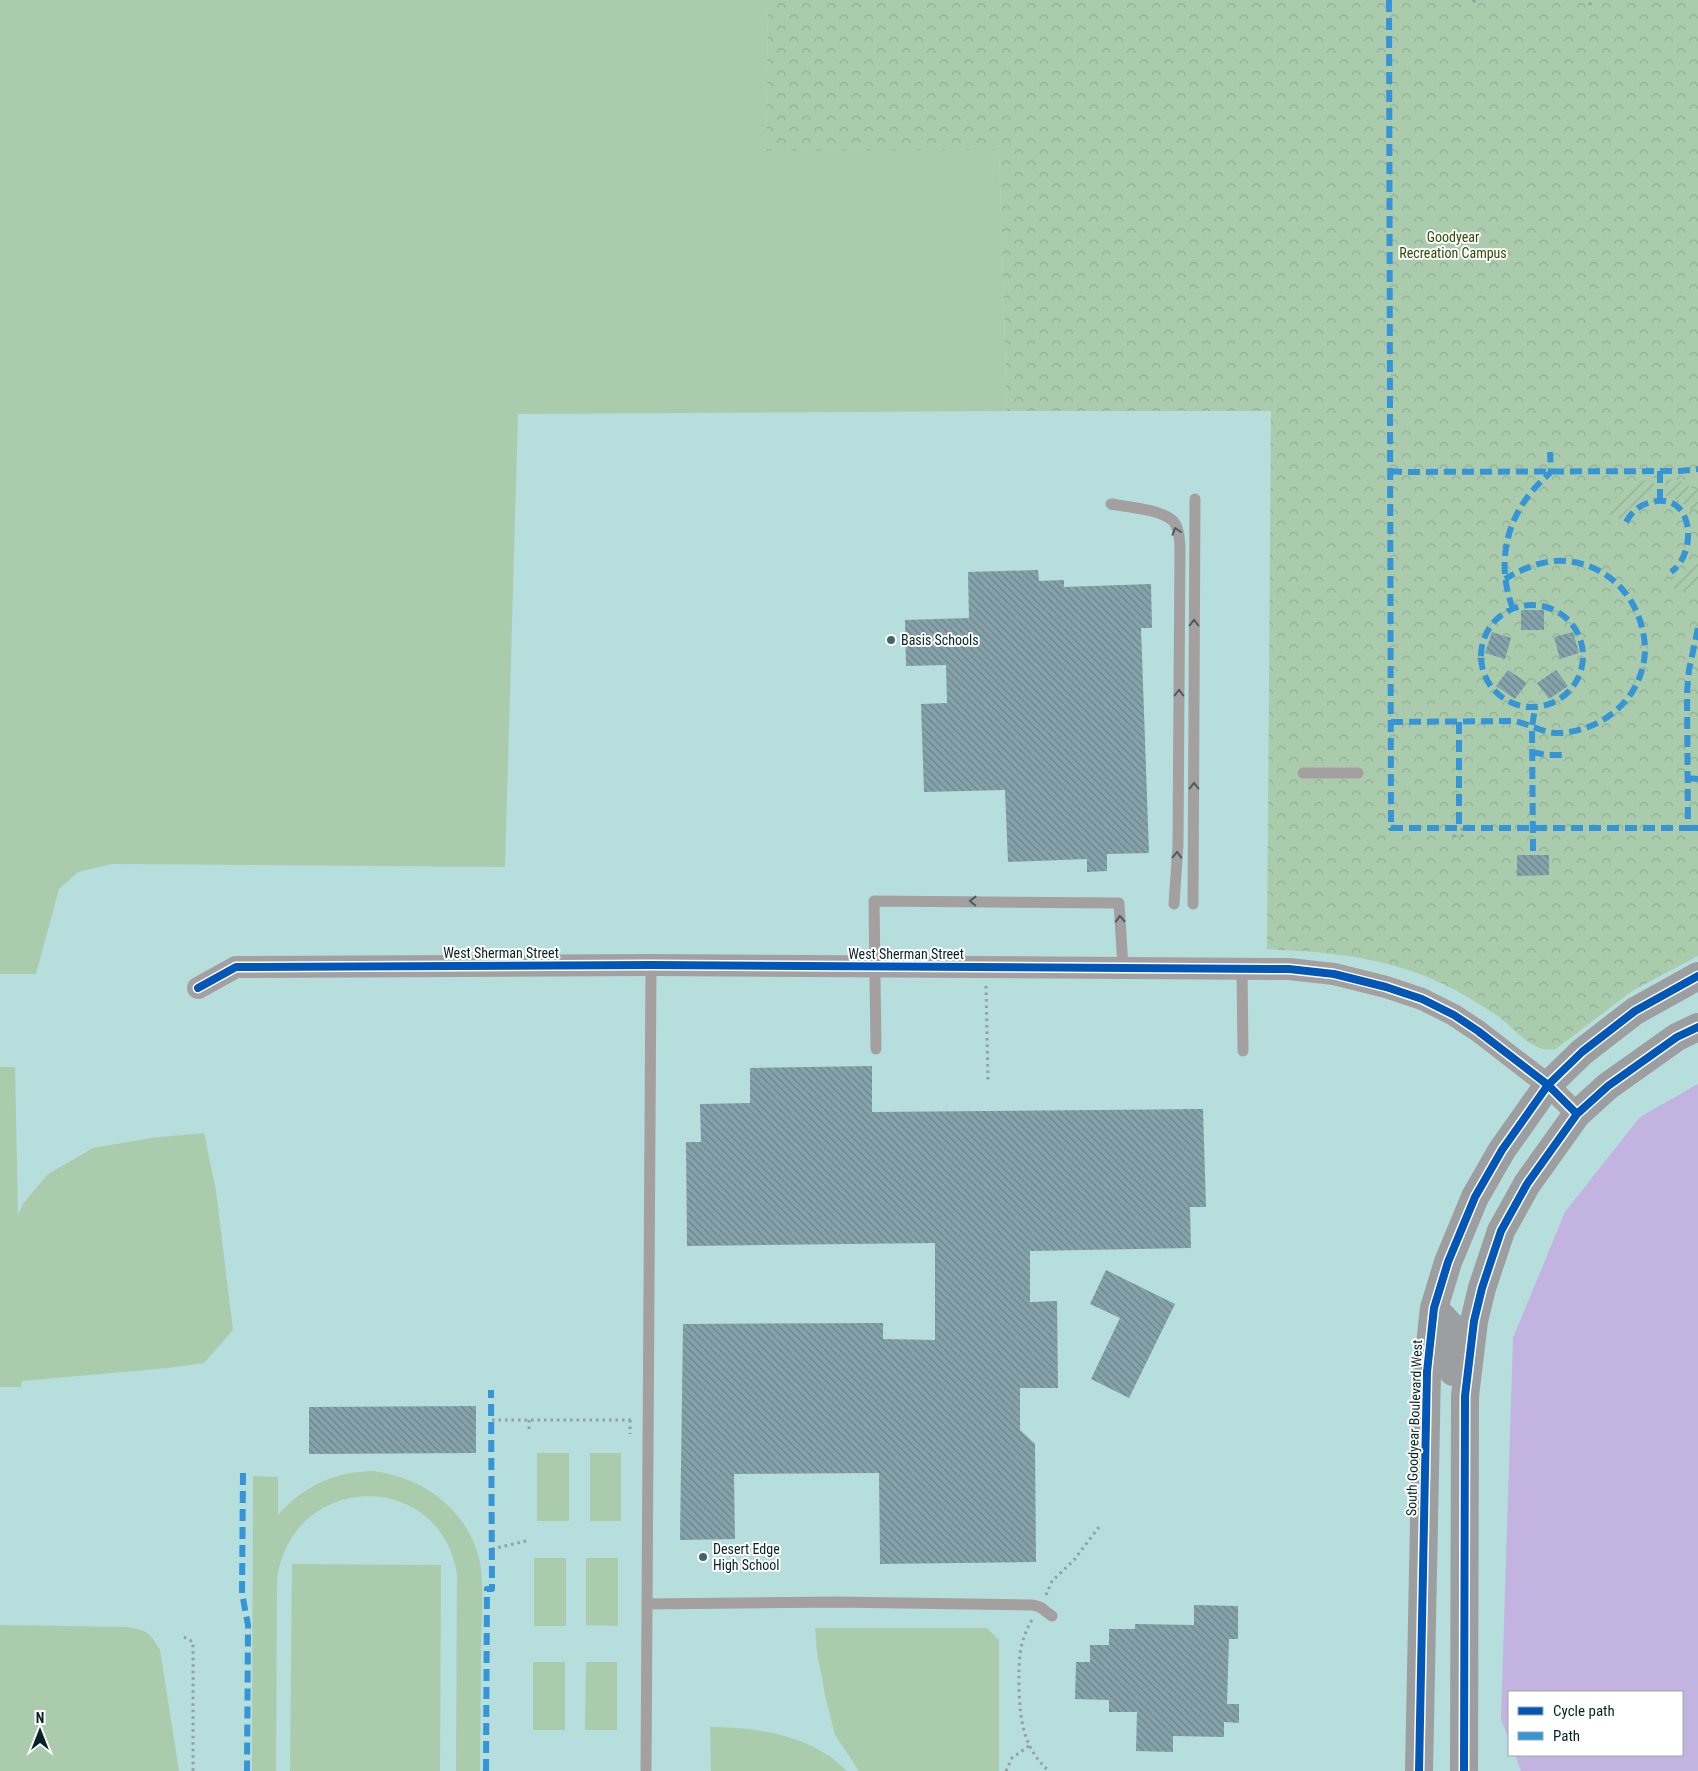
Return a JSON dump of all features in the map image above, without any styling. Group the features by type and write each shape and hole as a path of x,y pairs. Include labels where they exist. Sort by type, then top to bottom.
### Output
{"street":[{"name":"West Sherman Street","path":"198,988 236,966 651,965 1290,969 1334,974 1386,987 1422,999 1454,1014 1548,1085 1577,1114"},
{"name":"South Goodyear Boulevard West","path":"1420,1771 1419,1722 1427,1372 1434,1308 1448,1262 1475,1197 1502,1150 1548,1085 1582,1052 1635,1011 1698,976"},
{"path":"1464,1771 1464,1396 1474,1321 1491,1259 1501,1231 1526,1184 1577,1114 1608,1086 1677,1037 1698,1027"},
{"path":"1434,1308 1450,1326 1454,1339 1451,1409 1465,1456"}],"lane":[{"path":"1193,904 1195,499"},
{"path":"1111,504 1158,513 1172,520 1178,531 1180,555 1178,835 1174,904"},
{"path":"1303,773 1358,773"},
{"path":"876,1049 874,901 1119,903 1123,968"},
{"path":"646,1771 651,965"},
{"path":"1242,969 1243,1051"},
{"path":"647,1604 836,1602 1032,1605 1040,1607 1052,1616"}],"path":[{"path":"1474,0 1474,5"},
{"path":"1590,0 1590,5"},
{"path":"1454,828 1454,837"},
{"path":"1462,828 1462,837"},
{"path":"985,967 988,1021 988,1081"},
{"path":"492,1420 647,1420"},
{"path":"530,1420 530,1433"},
{"path":"630,1420 630,1434"},
{"path":"1049,1771 1039,1762 1030,1745 1020,1717 1020,1646 1052,1581 1074,1560 1099,1527"},
{"path":"492,1549 526,1541"},
{"path":"184,1637 192,1642 193,1771"},
{"path":"1006,1771 1012,1758 1030,1745"}],"green space":[{"path":"0,0 768,0 766,151 999,149 1007,411 518,414 505,867 112,864 78,872 59,889 36,974 0,974"},
{"name":"Goodyear Recreation Campus","path":"768,0 1698,0 1698,956 1632,991 1556,1049 1548,1050 1532,1044 1498,1016 1466,996 1418,973 1345,955 1267,949 1271,411 1007,411 999,150 766,151"},
{"path":"1654,478 1654,496 1635,504 1621,520 1605,513 1619,494 1638,482"},
{"path":"1665,478 1680,481 1697,491 1698,505 1691,510 1679,500 1665,496"},
{"path":"1696,557 1698,558 1698,583 1676,595 1671,578 1687,569"},
{"path":"0,1067 15,1067 18,1215 23,1204 48,1174 93,1148 151,1138 204,1133 216,1191 233,1330 204,1363 22,1381 21,1387 0,1387"},
{"path":"537,1453 569,1453 569,1521 537,1521"},
{"path":"590,1453 621,1453 621,1521 590,1521"},
{"path":"374,1471 409,1481 425,1488 440,1498 464,1524 473,1540 481,1568 482,1591 480,1771 456,1771 457,1574 445,1539 424,1515 397,1501 366,1496 336,1502 309,1518 288,1543 277,1579 276,1771 252,1771 253,1476 278,1477 278,1515 299,1496 321,1482 346,1474"},
{"path":"534,1558 566,1558 566,1626 534,1626"},
{"path":"586,1558 618,1558 618,1626 586,1625"},
{"path":"292,1564 441,1565 440,1771 290,1771"},
{"path":"0,1625 127,1627 139,1629 147,1633 160,1650 179,1771 0,1771"},
{"path":"815,1628 987,1628 999,1640 999,1771 859,1771 835,1735 825,1695 817,1652"},
{"path":"533,1662 565,1662 565,1730 533,1730"},
{"path":"586,1662 617,1662 617,1730 585,1730"},
{"path":"710,1727 757,1730 787,1737 816,1748 834,1759 847,1771 711,1771"}],"shaded area":[{"path":"1698,1084 1698,1771 1521,1771 1515,1756 1683,1756 1683,1691 1508,1691 1508,1737 1501,1719 1513,1338 1565,1212 1640,1117"}],"building":[{"path":"1038,570 1039,581 1064,580 1064,587 1151,584 1152,628 1141,628 1149,853 1107,854 1107,871 1087,872 1087,859 1008,862 1005,790 924,792 921,704 947,703 946,665 906,666 905,620 969,618 968,572"},
{"path":"1521,610 1544,610 1544,630 1521,630"},
{"path":"1492,632 1511,638 1505,659 1485,653"},
{"path":"1573,632 1579,653 1560,659 1554,637"},
{"path":"1508,670 1527,683 1515,699 1496,686"},
{"path":"1556,670 1568,686 1549,699 1537,683"},
{"path":"1517,855 1549,855 1549,875 1517,876"},
{"path":"872,1066 872,1112 1203,1109 1206,1207 1190,1207 1191,1248 1030,1251 1030,1302 1057,1301 1058,1388 1020,1388 1020,1430 1035,1444 1036,1562 880,1564 879,1473 734,1474 735,1539 680,1540 683,1324 883,1323 883,1339 935,1340 935,1243 687,1246 686,1142 701,1142 700,1104 750,1103 750,1068"},
{"path":"1106,1270 1175,1304 1129,1398 1091,1379 1120,1318 1090,1304"},
{"path":"476,1406 476,1453 309,1454 309,1407"},
{"path":"1194,1605 1238,1606 1238,1639 1229,1639 1227,1704 1239,1704 1239,1723 1224,1722 1224,1737 1173,1736 1173,1752 1136,1751 1137,1712 1109,1712 1109,1700 1075,1699 1076,1662 1090,1662 1090,1645 1109,1645 1109,1629 1135,1629 1135,1624 1194,1625"}],"marked path":[{"path":"1389,0 1391,828 1688,828 1687,692 1689,670 1698,628"},
{"path":"1513,609 1505,577 1506,546 1516,516 1524,502 1551,472 1550,452"},
{"path":"1390,471 1680,471 1698,469"},
{"path":"1660,471 1660,501"},
{"path":"1626,522 1635,510 1648,503 1664,501 1675,505 1683,513 1687,525 1688,538 1680,563 1671,572"},
{"path":"1391,722 1513,721 1548,732 1560,733 1588,727 1601,721 1613,713 1626,700 1640,676 1645,648 1643,630 1637,613 1629,598 1618,585 1605,574 1589,566 1572,562 1554,561 1535,565 1505,579"},
{"path":"1532,605 1552,609 1568,620 1579,636 1583,656 1579,676 1568,692 1552,703 1532,707 1512,703 1496,692 1485,676 1481,656 1485,636 1496,620 1512,609 1532,605"},
{"path":"1533,851 1532,727 1535,708"},
{"path":"1459,722 1459,828"},
{"path":"1532,752 1547,755 1566,755"},
{"path":"1687,778 1698,779"},
{"path":"1688,828 1698,828"},
{"path":"486,1771 487,1589 492,1589 491,1390"},
{"path":"243,1473 242,1593 248,1625 247,1771"}],"cycle path":[{"path":"198,988 236,967 651,965 1289,969 1334,974 1386,987 1422,999 1454,1015 1478,1031 1548,1085 1577,1114"},
{"path":"1419,1771 1427,1372 1434,1308 1448,1262 1475,1197 1502,1150 1548,1085 1582,1052 1635,1011 1698,976"},
{"path":"1464,1771 1465,1396 1474,1321 1482,1288 1501,1231 1527,1184 1577,1114 1608,1086 1677,1037 1698,1027"}],"place":[{"name":"Basis Schools","path":"891,640"},
{"name":"Desert Edge High School","path":"703,1557"}]}
